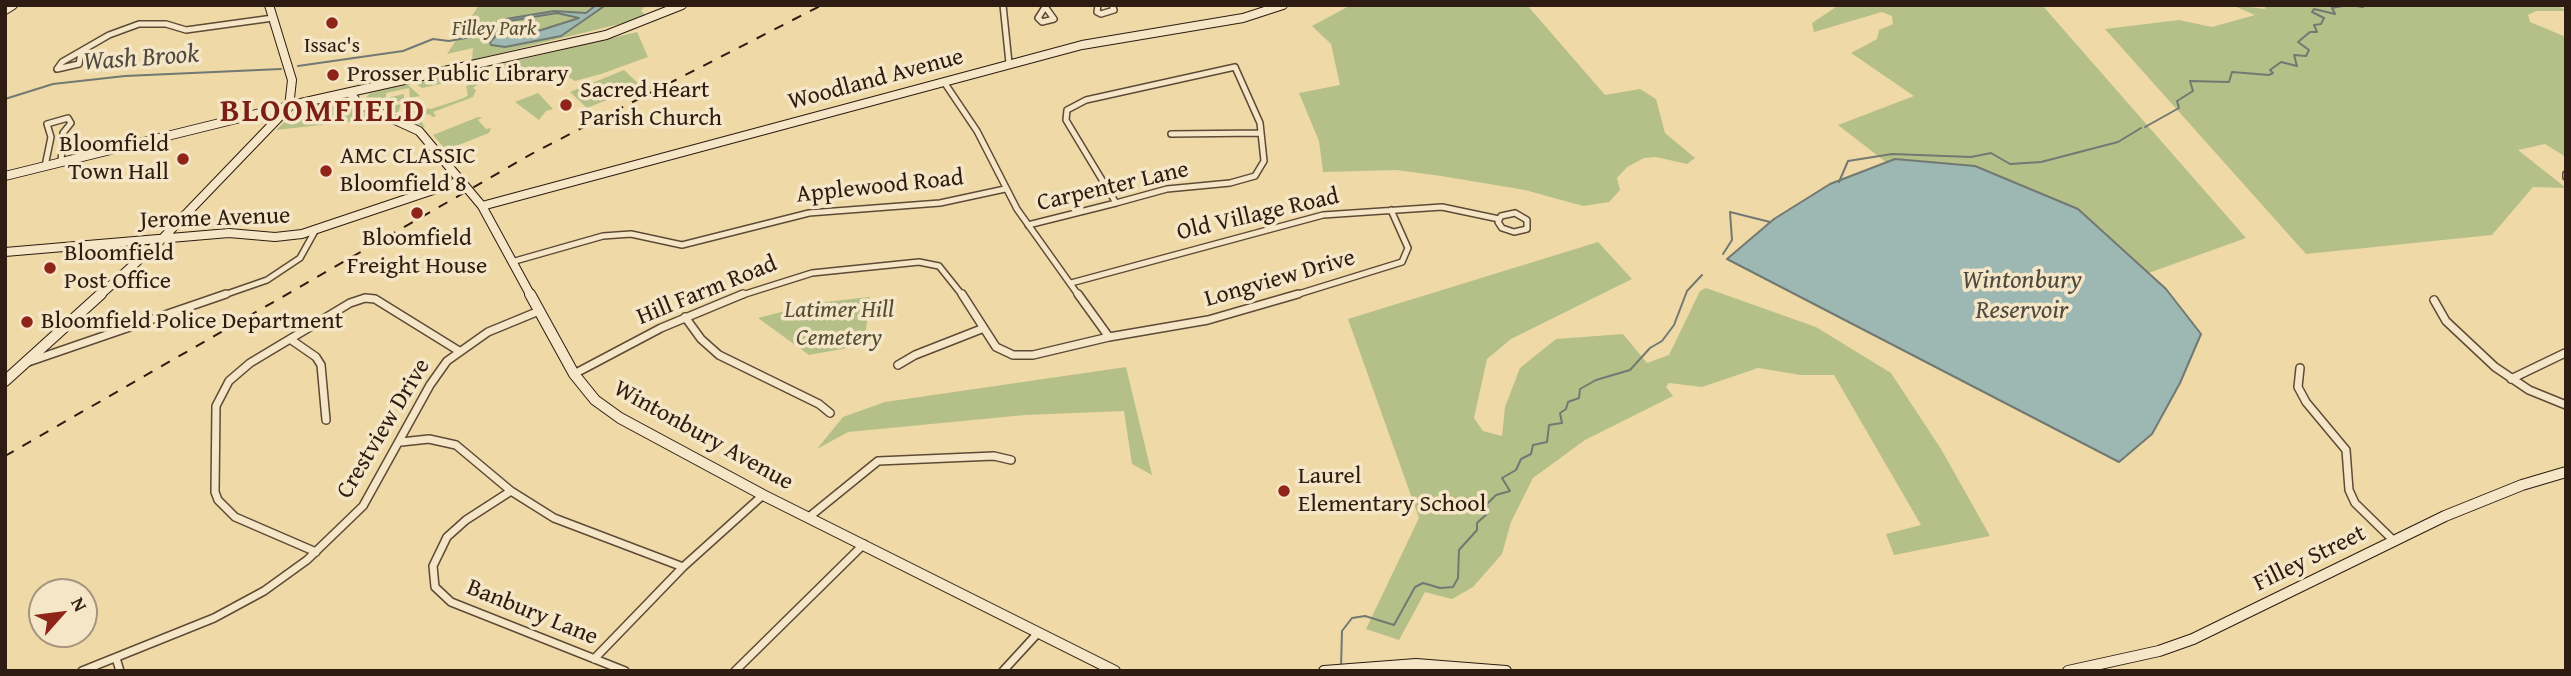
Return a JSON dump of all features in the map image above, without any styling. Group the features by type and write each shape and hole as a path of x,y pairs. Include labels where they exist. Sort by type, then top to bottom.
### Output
{"street":[{"path":"5,10 13,5"},
{"path":"5,381 162,239 289,107 292,80 269,5"},
{"path":"5,176 289,107 606,35 682,5"},
{"path":"1003,5 1005,47 1009,63"},
{"path":"1098,5 1097,12 1101,14 1114,10 1112,5"},
{"name":"Woodland Avenue","path":"482,206 1082,44 1243,18 1283,5"},
{"path":"80,52 79,64 63,70 57,69 62,62 80,52 120,30 139,24 166,24 186,30 273,18"},
{"name":"Carpenter Lane","path":"1028,225 1115,203 1181,186 1250,179 1262,168 1261,133 1256,108 1234,67 1079,102 1068,110 1066,120 1115,203"},
{"path":"944,82 977,131 1028,225 1110,337"},
{"name":"Wintonbury Avenue","path":"350,93 358,103 419,131 482,206 515,261 539,312 574,374 595,400 620,418 763,495 1115,671"},
{"path":"45,166 51,137 47,124 68,118 72,120 63,133 61,162"},
{"path":"1171,134 1261,133"},
{"name":"Jerome Avenue","path":"5,252 229,233 283,237 315,231 460,181"},
{"name":"Applewood Road","path":"515,261 603,236 631,234 667,243 691,244 809,213 940,203 1006,188"},
{"name":"Old Village Road","path":"1071,283 1309,218 1442,208 1499,219 1510,213 1520,214 1527,220 1528,226 1523,231 1510,232 1502,228 1499,219"},
{"name":"Longview Drive","path":"1110,337 1208,320 1402,262 1408,247 1391,210"},
{"path":"23,364 267,280 304,254 315,231"},
{"name":"Hill Farm Road","path":"574,374 684,317 785,279 919,262 930,263 945,270 996,347 1013,355 1024,356 1110,337"},
{"path":"316,552 235,517 222,507 215,492 216,406 221,392 250,363 350,303 369,298 459,351"},
{"path":"2434,300 2446,321 2511,379 2566,405"},
{"name":"Crestview Drive","path":"82,671 241,604 283,578 316,552 363,506 436,375 459,351 488,332 539,312"},
{"path":"684,317 701,339 719,355 819,404 830,413"},
{"path":"898,366 915,355 984,328"},
{"path":"290,339 316,357 321,365 326,420"},
{"path":"2511,379 2565,353"},
{"path":"2300,368 2298,387 2306,402 2346,450 2349,490 2355,503 2372,523 2394,541"},
{"path":"401,442 429,439 456,445 510,491 554,518 683,567"},
{"path":"809,517 878,461 994,456 1011,460"},
{"name":"Filley Street","path":"2068,671 2160,651 2193,639 2394,541 2522,485 2566,472"},
{"name":"Banbury Lane","path":"510,491 466,520 447,537 433,566 435,587 451,602 625,671"},
{"path":"594,659 683,567 763,495"},
{"path":"735,671 864,544"},
{"path":"1003,671 1037,634"},
{"path":"116,658 120,671"},
{"path":"1324,671 1416,664 1506,671"}],"green space":[{"name":"Filley Park","path":"479,5 646,5 641,11 648,17 472,60 473,48 447,54"},
{"path":"1351,5 1527,5 1605,95 1640,89 1656,99 1665,133 1695,158 1687,164 1656,157 1644,158 1627,167 1617,178 1620,190 1609,202 1583,206 1525,190 1396,170 1323,172 1319,141 1299,93 1340,85 1331,44 1312,26"},
{"path":"1839,5 2042,5 2246,238 2079,298 1913,183 1838,125 1914,96 1851,53 1877,39 1879,30 1893,24 1892,16 1882,12 1814,32 1812,23"},
{"path":"2232,5 2265,9 2265,5 2558,5 2566,11 2536,11 2528,15 2530,22 2566,37 2566,157 2545,144 2518,150 2566,188 2533,187 2492,235 2306,254 2105,29 2179,20 2212,27 2255,15"},
{"path":"637,32 648,57 601,74 575,81 563,74 539,70 505,76 503,64"},
{"path":"483,66 487,70 478,72 479,78 485,79 473,88 476,90 473,97 433,112 436,116 429,114 419,117 425,128 402,117 421,108 431,109 464,98 468,95 466,86 478,82 477,76 422,88 415,83 417,80"},
{"path":"624,70 641,86 587,108 570,92"},
{"path":"407,84 420,96 410,98 409,88 386,93 386,98 404,94 404,100 395,102 396,105 401,104 398,113 364,100 370,93"},
{"path":"538,93 553,109 546,111 539,120 515,102"},
{"path":"337,99 383,118 276,130 298,109"},
{"path":"482,117 478,120 486,129 491,128 489,133 446,150 433,135"},
{"path":"1598,242 1632,279 1511,339 1487,359 1474,418 1483,431 1502,436 1505,407 1520,368 1556,339 1623,334 1647,363 1669,355 1700,291 1706,288 1816,327 1891,373 1941,449 1990,536 1894,555 1886,534 1921,525 1834,375 1801,375 1758,368 1702,387 1669,383 1666,387 1673,396 1585,440 1533,478 1511,522 1502,554 1473,587 1452,599 1425,592 1399,640 1366,629 1419,518 1348,319"},
{"name":"Latimer Hill Cemetery","path":"870,297 864,345 809,355 758,318 816,303"},
{"path":"1126,367 1152,475 1132,464 1124,411 1025,415 848,432 817,449 843,417 885,402"}],"water":[{"path":"596,5 603,7 561,36 505,47 491,45 490,42 496,36 486,32 506,19 554,11 586,13","holes":["557,13 579,18 535,32 511,29 498,34 491,32 509,21"]},
{"name":"Wintonbury Reservoir","path":"1895,159 1975,166 2078,209 2166,289 2201,334 2180,383 2152,434 2119,462 1727,259 1774,219 1830,184"}],"waterway":[{"path":"2145,127 2179,108 2177,101 2193,91 2190,81 2229,82 2232,72 2269,75 2273,73 2270,70 2281,62 2297,66 2294,55 2306,56 2309,50 2298,42 2310,32 2317,32 2314,25 2321,24 2324,18 2312,12 2314,9 2335,14 2332,8 2348,5"},
{"path":"2349,5 2363,7 2361,5"},
{"name":"Wash Brook","path":"298,66 403,51 433,39 449,41 488,34"},
{"name":"Wash Brook","path":"5,99 53,84 125,76 281,69"},
{"path":"1839,182 1848,161 1892,154 1971,157 1991,153 2010,164 2041,162 2118,142 2141,128"},
{"path":"1723,254 1732,240 1730,212 1770,222"},
{"path":"1341,667 1342,631 1352,618 1365,616 1394,625 1415,587 1423,583 1440,588 1453,587 1458,578 1459,550 1477,530 1477,523 1488,513 1487,504 1496,495 1510,491 1502,478 1516,470 1521,459 1531,454 1533,445 1547,442 1549,425 1562,423 1560,413 1566,409 1568,402 1579,398 1580,389 1596,380 1630,370 1650,348 1662,341 1674,325 1687,291 1702,275"}],"railway":[{"path":"5,456 535,152 822,5"}],"place":[{"name":"Issac's","path":"332,23"},
{"name":"Prosser Public Library","path":"333,75"},
{"name":"Sacred Heart Parish Church","path":"566,105"},
{"name":"Bloomfield Town Hall","path":"183,159"},
{"name":"AMC CLASSIC Bloomfield 8","path":"326,171"},
{"name":"Bloomfield Freight House","path":"417,213"},
{"name":"Bloomfield Post Office","path":"50,268"},
{"name":"Bloomfield Police Department","path":"27,322"},
{"name":"Laurel Elementary School","path":"1284,491"}],"district":[{"name":"BLOOMFIELD","path":"323,113"}]}
